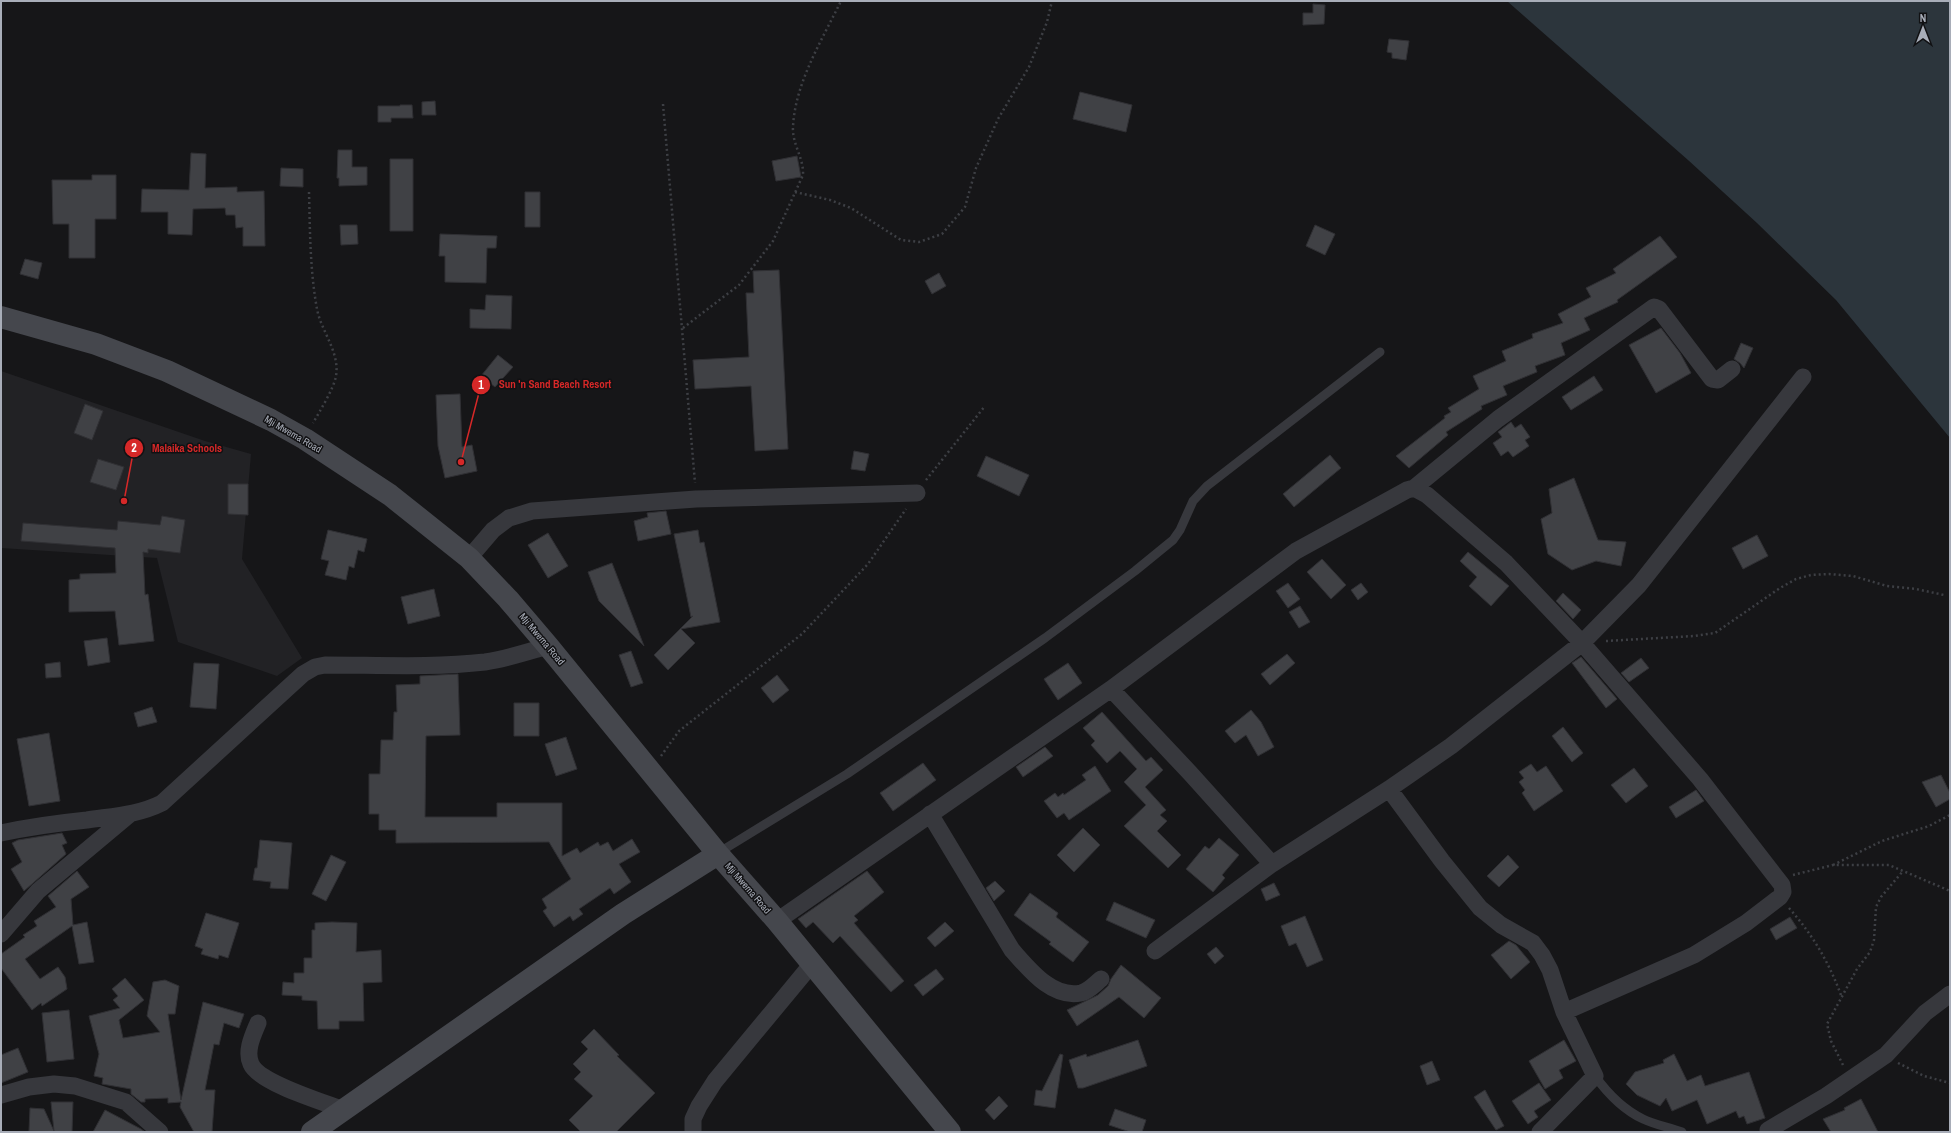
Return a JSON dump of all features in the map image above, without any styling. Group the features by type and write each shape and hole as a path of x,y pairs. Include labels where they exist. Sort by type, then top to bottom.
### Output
{"main road":[{"name":"Mji Mwema Road","path":"1,317 96,344 167,371 270,420 305,439 390,495 469,558 508,599 548,646 718,854 777,921 811,965 950,1132"},
{"path":"312,1132 623,914 718,854"}],"street":[{"path":"777,921 1110,689 1296,551 1407,490 1414,488 1498,420 1654,307 1659,309 1712,379 1718,380 1732,369"},
{"path":"1155,951 1272,864 1389,789 1451,746 1582,642 1638,585 1803,377"},
{"path":"1414,488 1427,495 1506,563 1582,642 1700,780 1782,885 1783,892 1780,897 1746,923 1694,955 1564,1012"},
{"path":"469,558 493,530 509,518 532,511 696,499 917,493"},
{"path":"1,833 31,827 130,814 148,810 162,803 303,674 315,667 325,665 453,665 487,662 548,646"},
{"path":"1110,689 1190,773 1272,864"},
{"path":"1389,789 1442,861 1480,908 1501,925 1533,943 1550,970 1564,1012 1594,1076 1540,1132"},
{"path":"1,934 38,891 130,814"},
{"path":"930,814 1012,950 1026,966 1043,982 1067,993 1081,993 1089,989 1101,979"},
{"path":"693,1132 693,1119 699,1106 715,1081 811,965"},
{"path":"1767,1131 1886,1055 1925,1013 1950,994"},
{"path":"258,1023 250,1041 249,1058 251,1065 259,1075 271,1082 344,1110"},
{"path":"1,1095 29,1087 54,1084 75,1086 126,1102 160,1132"}],"lane":[{"path":"718,854 847,774 1045,638 1135,571 1173,540 1180,530 1194,502 1208,486 1380,352"},
{"path":"1594,1076 1610,1096 1630,1112 1644,1120 1682,1132"}],"path":[{"path":"683,328 739,284 773,241 803,175 803,166 796,147 793,130 797,100 815,54 841,1"},
{"path":"795,192 830,200 851,208 901,240 919,242 942,234 965,207 976,168 998,119 1029,67 1047,22 1052,1"},
{"path":"663,104 683,328 696,499"},
{"path":"305,439 336,377 336,364 333,351 322,326 317,309 311,243 309,192"},
{"path":"654,775 656,763 679,731 802,634 863,569 917,493 985,406"},
{"path":"1582,642 1694,636 1715,633 1785,585 1796,579 1811,575 1829,574 1852,576 1887,586 1916,589 1944,595"},
{"path":"1775,875 1801,874 1833,865 1882,841 1929,826 1950,815"},
{"path":"1833,865 1889,864 1950,891"},
{"path":"1844,1083 1843,1066 1831,1042 1827,1024 1857,969 1870,952 1874,940 1876,907 1880,897 1903,871"},
{"path":"1780,897 1806,927 1820,948 1842,998"},
{"path":"1886,1055 1924,1076 1950,1083"}],"shaded area":[{"path":"1507,1 1950,1 1950,438 1836,300 1757,223 1688,160"},
{"path":"1,371 205,441 251,454 242,559 302,658 277,676 178,642 157,558 1,548"}],"building":[{"path":"1313,4 1325,5 1324,24 1303,25 1303,13 1313,13"},
{"path":"1389,39 1409,41 1406,60 1392,58 1392,53 1387,52"},
{"path":"1080,92 1132,105 1126,132 1073,119"},
{"path":"435,101 436,115 422,115 422,102"},
{"path":"412,105 413,118 391,118 391,122 378,122 378,106"},
{"path":"338,150 352,150 352,167 367,167 367,185 339,186 339,178 337,178"},
{"path":"191,153 206,154 205,188 237,187 237,192 264,191 265,246 243,246 243,227 236,228 235,215 226,215 225,208 193,209 192,235 168,234 168,212 141,212 142,189 189,190"},
{"path":"797,156 801,177 776,181 772,161"},
{"path":"390,159 413,159 413,231 390,231"},
{"path":"281,168 303,169 303,187 280,186"},
{"path":"92,175 116,175 116,219 95,219 95,258 69,258 69,224 53,224 52,180 92,180"},
{"path":"525,192 540,192 540,227 525,227"},
{"path":"340,225 357,225 358,244 341,245"},
{"path":"1315,225 1335,234 1325,255 1306,246"},
{"path":"440,234 497,236 496,248 487,248 486,283 445,282 445,256 439,256"},
{"path":"1660,236 1677,257 1617,300 1618,302 1584,318 1590,330 1561,343 1565,355 1535,366 1537,372 1503,386 1507,395 1481,406 1482,409 1446,432 1448,435 1409,468 1396,456 1445,418 1444,416 1451,412 1448,408 1479,389 1473,376 1506,361 1502,351 1533,338 1532,334 1563,323 1558,314 1591,297 1586,288 1616,273 1613,269"},
{"path":"25,259 42,263 38,279 20,274"},
{"path":"779,270 788,449 755,451 751,386 695,389 693,360 749,357 746,293 754,293 753,271"},
{"path":"939,273 946,286 932,294 925,281"},
{"path":"486,295 512,296 511,329 470,328 470,309 485,310"},
{"path":"1661,328 1680,353 1691,373 1656,393 1629,345"},
{"path":"1741,343 1753,348 1744,368 1734,359"},
{"path":"498,355 513,367 495,387 481,376"},
{"path":"1594,376 1603,390 1571,410 1562,397"},
{"path":"460,394 462,447 472,445 477,471 445,478 438,446 436,395"},
{"path":"85,404 103,411 92,440 74,433"},
{"path":"1511,422 1515,428 1521,424 1530,437 1525,440 1529,446 1513,457 1508,451 1501,456 1493,443 1502,437 1498,432"},
{"path":"854,451 869,454 865,471 851,469"},
{"path":"1330,455 1341,468 1294,507 1283,494"},
{"path":"986,456 1029,475 1019,496 977,476"},
{"path":"98,459 124,467 116,490 90,482"},
{"path":"1574,478 1598,540 1626,542 1621,566 1596,561 1572,570 1548,554 1541,519 1552,513 1549,489"},
{"path":"228,484 248,484 248,515 228,514"},
{"path":"666,511 671,534 638,541 634,521 648,517 647,513"},
{"path":"162,516 185,520 180,553 148,549 148,553 143,552 145,595 148,594 154,641 119,645 115,611 69,612 69,580 80,579 80,574 116,573 115,548 21,541 23,523 117,530 118,521 160,525"},
{"path":"328,530 367,539 364,552 358,550 354,568 349,566 346,580 325,575 329,561 321,559"},
{"path":"698,530 700,543 704,542 720,622 681,629 695,643 668,670 654,655 693,616 691,617 674,534"},
{"path":"548,533 568,566 548,578 528,545"},
{"path":"1757,535 1768,556 1743,569 1732,548"},
{"path":"1468,552 1509,586 1491,606 1469,586 1477,577 1460,561"},
{"path":"1322,559 1346,585 1331,599 1307,572"},
{"path":"612,563 644,646 599,601 588,572"},
{"path":"1288,583 1300,599 1288,608 1276,591"},
{"path":"1361,583 1368,592 1358,600 1351,590"},
{"path":"434,589 440,616 408,624 401,597"},
{"path":"1563,593 1581,610 1573,619 1556,601"},
{"path":"1300,606 1310,622 1299,628 1289,612"},
{"path":"107,638 110,662 88,666 84,641"},
{"path":"631,651 643,683 631,687 619,655"},
{"path":"1287,654 1295,663 1270,685 1261,674"},
{"path":"1581,657 1617,699 1606,708 1572,663"},
{"path":"1641,658 1649,668 1629,682 1621,673"},
{"path":"60,662 61,677 46,678 45,664"},
{"path":"194,663 219,664 216,709 190,707"},
{"path":"1068,663 1082,683 1058,700 1044,679"},
{"path":"458,674 460,735 426,736 425,817 497,817 497,803 562,803 562,856 577,848 580,853 598,842 600,846 608,842 613,851 632,839 640,852 619,864 631,882 614,894 610,888 579,909 583,914 573,921 570,916 554,927 543,911 547,908 542,899 571,879 549,842 396,843 396,830 379,830 379,814 369,814 369,774 380,774 381,740 393,740 394,712 397,712 396,685 420,684 420,676"},
{"path":"777,675 789,690 773,703 761,688"},
{"path":"514,703 539,703 539,736 514,736"},
{"path":"152,707 157,722 138,727 134,713"},
{"path":"1251,710 1261,722 1274,747 1258,756 1246,735 1235,743 1225,731"},
{"path":"1102,712 1146,761 1151,757 1163,770 1145,787 1166,810 1160,815 1167,821 1157,831 1181,855 1168,868 1124,826 1146,805 1124,782 1137,769 1120,751 1107,763 1091,745 1095,741 1083,728"},
{"path":"1563,727 1583,753 1572,762 1552,736"},
{"path":"49,733 60,801 29,806 17,739"},
{"path":"566,737 577,769 556,776 545,744"},
{"path":"1045,747 1053,756 1023,777 1016,767"},
{"path":"923,763 936,780 893,811 880,793"},
{"path":"1531,764 1537,772 1546,766 1563,791 1534,811 1522,793 1525,790 1519,782 1524,778 1519,772"},
{"path":"1095,766 1111,791 1069,820 1064,813 1057,818 1044,801 1055,793 1058,797 1063,793 1064,795 1086,780 1082,775"},
{"path":"1634,768 1648,786 1626,803 1611,785"},
{"path":"1941,775 1950,793 1950,799 1936,807 1922,782"},
{"path":"1696,790 1704,801 1676,818 1669,807"},
{"path":"1083,828 1100,845 1074,872 1057,855"},
{"path":"62,833 67,843 62,845 66,854 24,891 11,869 22,862 12,843 18,840"},
{"path":"1219,838 1239,855 1222,875 1225,878 1213,892 1186,869 1205,846 1209,849"},
{"path":"260,840 292,843 288,889 270,888 271,882 253,880 255,868 257,868"},
{"path":"331,855 346,862 326,901 312,894"},
{"path":"1508,855 1519,867 1499,887 1487,876"},
{"path":"77,871 89,887 71,899 73,925 87,922 94,962 79,964 72,926 25,959 40,979 58,967 65,977 67,989 42,1006 41,1003 32,1010 1,968 1,954 25,937 23,935 37,926 34,921 56,907 48,896"},
{"path":"867,871 884,892 854,916 858,920 854,923 904,981 891,992 840,936 833,943 813,922 806,928 798,919"},
{"path":"995,881 1005,891 994,901 986,888"},
{"path":"1274,883 1280,895 1266,901 1261,889"},
{"path":"1030,893 1058,913 1056,917 1089,942 1073,962 1049,944 1051,942 1014,915"},
{"path":"1114,902 1155,920 1146,938 1106,920"},
{"path":"206,913 239,923 228,958 219,955 218,959 201,954 203,949 195,946"},
{"path":"1305,916 1323,960 1307,967 1296,943 1289,946 1281,926"},
{"path":"1790,917 1797,928 1776,940 1770,929"},
{"path":"945,922 954,931 935,947 927,938"},
{"path":"315,923 357,923 356,952 381,950 382,982 363,983 364,1021 339,1021 339,1029 318,1029 317,1001 302,1000 302,996 282,995 283,982 294,983 294,973 304,973 304,958 312,958 312,930 315,930"},
{"path":"1509,941 1516,945 1530,962 1511,979 1491,955"},
{"path":"1216,947 1224,956 1215,964 1207,954"},
{"path":"1121,965 1161,998 1144,1018 1119,997 1077,1026 1067,1010 1098,995 1108,986"},
{"path":"936,969 944,979 923,996 914,985"},
{"path":"125,978 144,1000 119,1020 123,1038 160,1032 147,1016 153,982 165,980 179,986 175,1014 168,1014 181,1100 203,1002 244,1014 239,1028 224,1023 219,1045 214,1044 205,1090 215,1090 212,1132 194,1132 180,1107 181,1102 168,1103 168,1098 145,1099 145,1102 141,1102 131,1094 131,1089 102,1084 103,1078 94,1076 99,1054 89,1016 120,1008 113,1000 118,996 112,989"},
{"path":"69,1010 74,1059 47,1062 42,1013"},
{"path":"594,1029 619,1055 617,1056 655,1093 616,1132 581,1132 569,1120 593,1096 574,1079 581,1072 573,1064 588,1049 581,1042"},
{"path":"1138,1040 1147,1066 1083,1088 1078,1088 1069,1060 1086,1054 1087,1057"},
{"path":"1564,1040 1576,1061 1559,1070 1563,1078 1545,1089 1529,1061"},
{"path":"18,1048 28,1072 1,1083 1,1055"},
{"path":"1060,1054 1063,1055 1055,1108 1034,1105 1036,1090 1042,1091"},
{"path":"1674,1054 1687,1081 1701,1075 1705,1086 1749,1072 1765,1118 1747,1124 1744,1116 1739,1118 1736,1111 1707,1124 1697,1100 1672,1111 1666,1098 1660,1106 1637,1095 1626,1084 1635,1072 1664,1063 1663,1060"},
{"path":"1432,1061 1440,1080 1427,1085 1420,1066"},
{"path":"1539,1083 1551,1100 1534,1111 1538,1117 1528,1124 1512,1101"},
{"path":"1485,1090 1504,1126 1496,1130 1474,1097"},
{"path":"999,1096 1008,1106 994,1120 985,1110"},
{"path":"1861,1099 1878,1132 1831,1132 1823,1119 1845,1110 1844,1108"},
{"path":"51,1102 73,1102 72,1132 29,1131 30,1108 44,1109 54,1131"},
{"path":"1115,1109 1146,1120 1142,1132 1130,1132 1109,1125"},
{"path":"105,1110 141,1129 145,1132 93,1132"}],"place":[{"name":"Sun 'n Sand Beach Resort","path":"461,462"},
{"name":"Malaika Schools","path":"124,501"}]}
